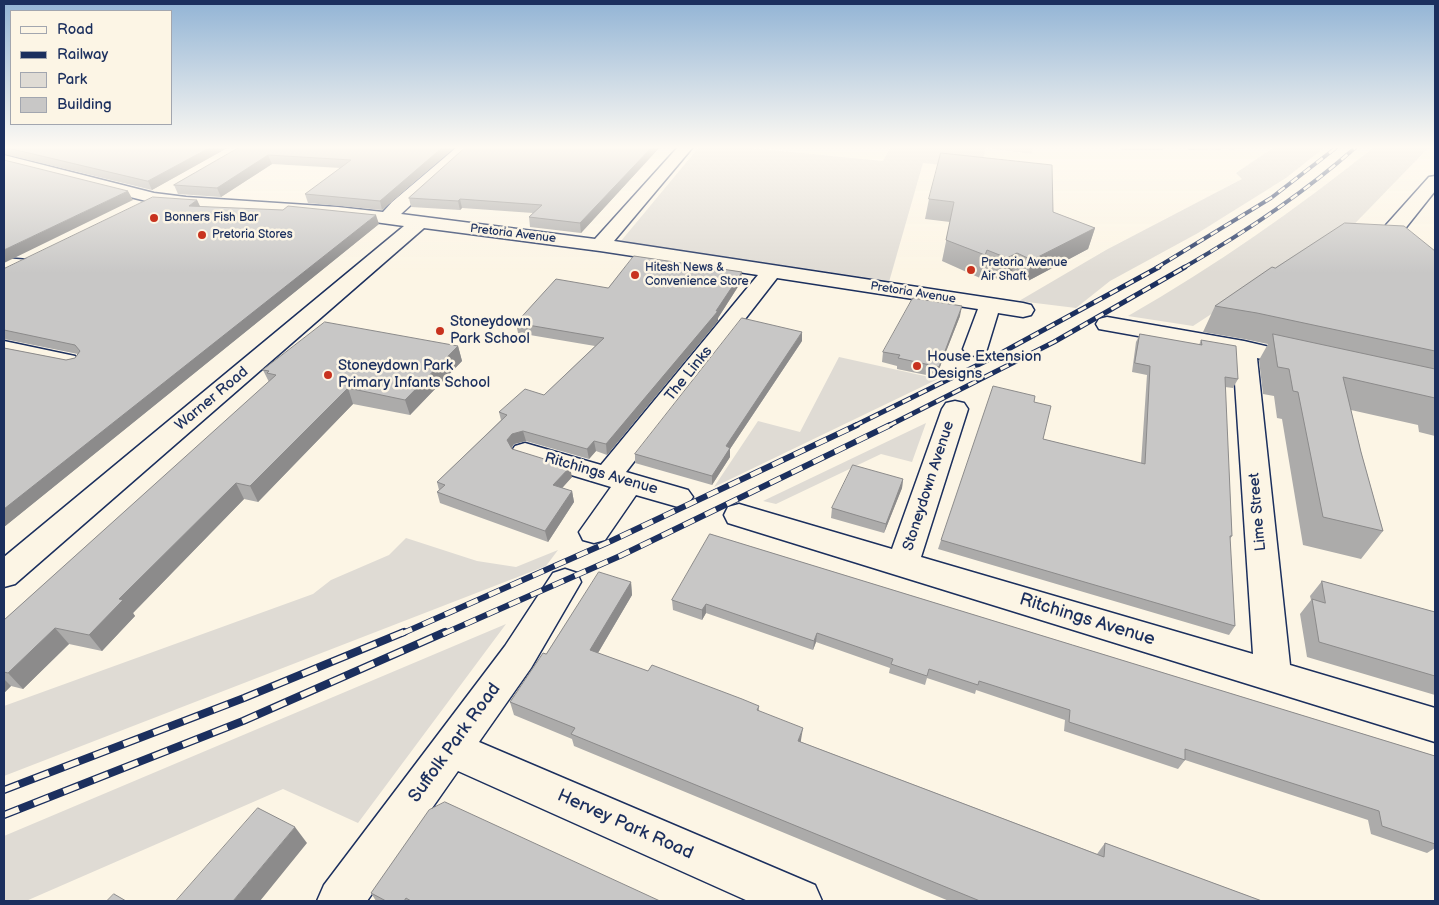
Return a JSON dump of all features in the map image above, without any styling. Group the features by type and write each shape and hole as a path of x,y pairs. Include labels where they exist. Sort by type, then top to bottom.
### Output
{"street":[{"name":"Pretoria Avenue","path":"119,189 154,198 186,202 291,208 388,218 600,245 1023,310"},
{"path":"129,211 170,189"},
{"path":"388,218 398,206 417,189"},
{"path":"600,245 649,189"},
{"path":"1428,189 1392,229 1390,236 1435,272"},
{"name":"Warner Road","path":"4,575 420,222"},
{"path":"4,273 21,261"},
{"name":"The Links","path":"618,480 771,272"},
{"path":"975,349 990,305"},
{"path":"1107,324 1244,348 1319,365"},
{"path":"4,348 73,362"},
{"name":"Lime Street","path":"1244,348 1273,676"},
{"name":"Stoneydown Avenue","path":"903,564 955,409"},
{"name":"Ritchings Avenue","path":"525,452 678,497"},
{"path":"594,532 618,480"},
{"name":"Ritchings Avenue","path":"739,515 1435,726"},
{"name":"Suffolk Park Road","path":"340,901 518,657 565,582"},
{"name":"Hervey Park Road","path":"451,749 799,901"}],"green space":[{"path":"664,189 916,189 889,282 621,241"},
{"path":"1222,189 1268,189 1198,233 1110,281 1076,308 1019,301 1106,250"},
{"path":"1320,189 1388,189 1336,243 1288,264 1193,326 1128,316 1255,236"},
{"path":"839,357 938,379 714,487 758,421 800,432"},
{"path":"926,423 912,462 881,454 776,504 763,501"},
{"path":"406,538 477,561 516,567 558,550 546,566 4,776 4,706 313,594 331,580 389,555"},
{"path":"506,624 358,823 283,789 26,901 4,901 4,836"}],"building":[{"path":"4,189 121,189 128,191 4,250"},
{"path":"311,189 394,189 380,201 305,194"},
{"path":"419,189 612,189 580,223 529,217 542,205 460,199 458,201 409,198"},
{"path":"932,189 1053,189 1053,212 1095,228 1032,260 1017,253 1007,258 987,250 985,255 946,240 954,202 929,199"},
{"path":"153,197 197,200 189,206 283,210 288,206 376,215 4,509 4,348 66,360 75,358 80,351 75,345 4,330 4,269"},
{"path":"1345,223 1404,226 1435,251 1435,351 1257,313 1215,306 1272,267 1275,268"},
{"path":"634,256 742,272 716,311 718,311 606,444 594,441 587,449 523,431 512,434 507,440 512,449 570,467 553,485 572,491 545,531 437,492 445,485 437,482 507,415 499,412 525,389 544,395 604,338 516,323 556,279 608,288"},
{"path":"913,298 962,306 939,367 898,358 900,355 883,352"},
{"path":"742,318 802,332 726,446 730,448 712,476 635,454"},
{"path":"325,322 458,346 405,400 348,388 250,486 236,483 119,599 123,600 89,635 55,628 8,673 4,672 4,620 276,375 263,370"},
{"path":"1140,334 1202,345 1201,340 1236,346 1238,379 1225,377 1235,626 941,540 993,386 1035,396 1034,402 1051,406 1043,439 1145,464 1150,366 1135,363"},
{"path":"1273,334 1435,369 1435,398 1343,377 1383,531 1323,517 1298,392 1293,391 1289,369 1278,367"},
{"path":"853,465 903,479 886,524 832,508"},
{"path":"710,534 1435,756 1435,844 1382,826 1379,811 1185,749 1185,760 1069,722 1070,710 979,681 978,685 929,669 927,676 891,664 893,659 817,633 814,641 706,604 702,610 672,600"},
{"path":"599,572 631,582 590,650 648,671 652,665 742,699 759,706 757,710 803,728 798,741 1104,857 1105,843 1262,901 980,901 571,734 575,728 510,702 543,653 546,654"},
{"path":"1322,581 1435,612 1435,676 1319,642 1312,599 1325,603"},
{"path":"445,802 660,901 411,901 406,898 404,901 386,901 371,893 429,810"},
{"path":"258,808 295,827 233,901 176,901"},
{"path":"114,894 126,901 107,901"}],"railway":[{"path":"1156,268 1282,189"},
{"path":"1183,268 1273,212 1304,189"},
{"path":"854,426 992,358 1159,267"},
{"path":"889,425 1054,342 1185,267"},
{"path":"401,634 611,541 857,425"},
{"path":"443,634 620,556 889,425"},
{"path":"4,790 244,698 404,632"},
{"path":"4,815 243,721 445,632"}],"place":[{"name":"Bonners Fish Bar","path":"154,218"},
{"name":"Pretoria Stores","path":"202,235"},
{"name":"Pretoria Avenue Air Shaft","path":"971,270"},
{"name":"Hitesh News & Convenience Store","path":"635,275"},
{"name":"Stoneydown Park School","path":"440,331"},
{"name":"House Extension Designs","path":"917,366"},
{"name":"Stoneydown Park Primary Infants School","path":"328,375"}]}
